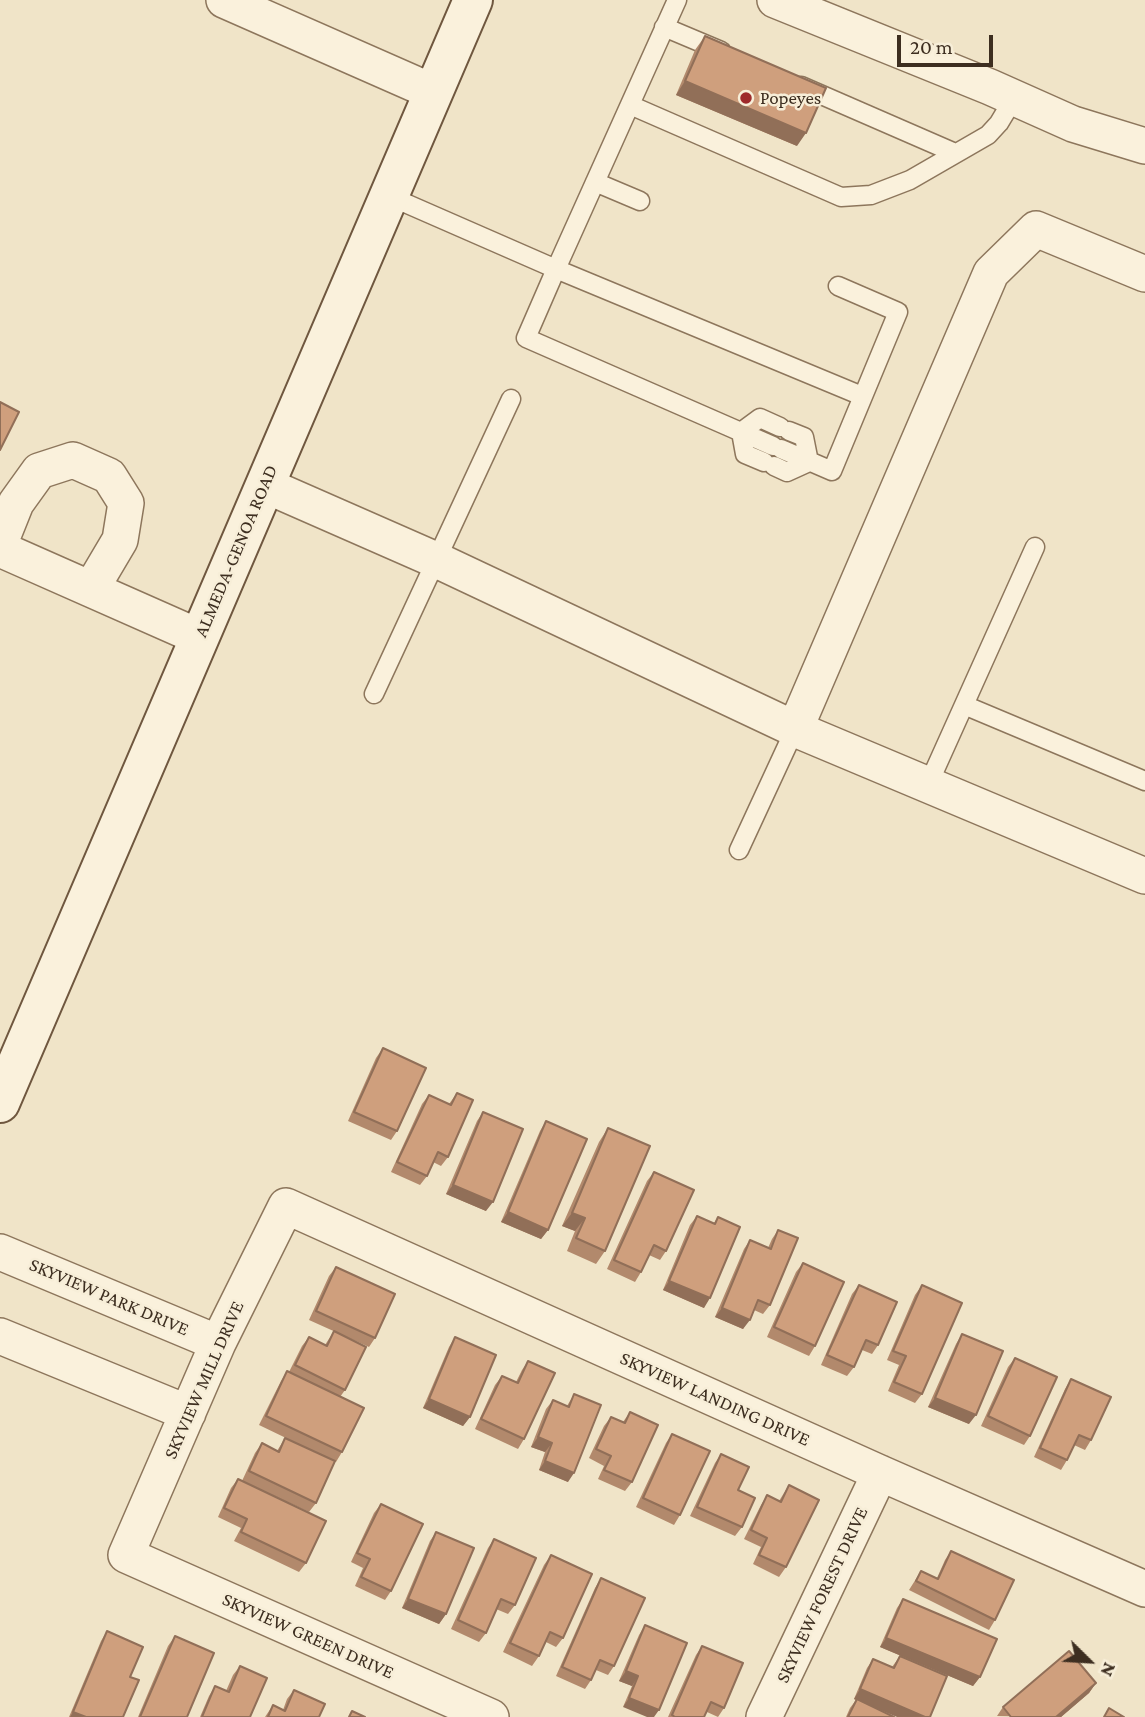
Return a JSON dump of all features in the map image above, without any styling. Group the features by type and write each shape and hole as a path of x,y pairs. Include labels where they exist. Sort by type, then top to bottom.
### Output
{"main road":[{"name":"ALMEDA-GENOA ROAD","path":"0,1103 473,0"}],"street":[{"path":"224,0 433,92"},
{"path":"775,0 1073,124 1145,146"},
{"path":"795,729 991,273 1036,229 1145,274"},
{"path":"0,542 16,503 39,471 73,460 109,476 126,503 120,540 91,589"},
{"path":"265,485 438,561 795,729 1145,876"},
{"path":"0,549 200,638"},
{"name":"SKYVIEW MILL DRIVE","path":"125,1555 218,1343 286,1206"},
{"name":"SKYVIEW LANDING DRIVE","path":"286,1206 1145,1589"},
{"name":"SKYVIEW PARK DRIVE","path":"0,1252 218,1343"},
{"path":"0,1336 188,1413"},
{"name":"SKYVIEW FOREST DRIVE","path":"764,1717 880,1473"},
{"name":"SKYVIEW GREEN DRIVE","path":"125,1555 491,1717"}],"lane":[{"path":"677,0 526,338 741,432 773,456 809,462 832,471 898,312 838,286"},
{"path":"664,27 741,60"},
{"path":"779,76 955,153"},
{"path":"630,105 841,197 871,195 910,180 988,135 999,123 1014,98"},
{"path":"595,182 640,201"},
{"path":"389,195 556,269 862,396"},
{"path":"374,694 511,399"},
{"path":"741,432 760,418 804,437 809,462"},
{"path":"928,785 1035,547"},
{"path":"964,705 1145,781"},
{"path":"739,850 795,729"}],"building":[{"name":"Popeyes","path":"705,36 826,88 806,133 685,81"},
{"path":"0,402 19,412 0,450"},
{"path":"383,1048 426,1068 397,1131 354,1112"},
{"path":"457,1093 473,1100 448,1157 438,1152 427,1176 397,1162 429,1095 451,1105"},
{"path":"483,1112 523,1129 493,1202 453,1185"},
{"path":"546,1121 587,1139 548,1230 508,1212"},
{"path":"608,1128 650,1146 605,1251 576,1238 585,1218 572,1213"},
{"path":"654,1172 694,1190 666,1251 654,1245 641,1272 614,1260"},
{"path":"697,1216 715,1224 718,1217 740,1227 710,1298 669,1281"},
{"path":"778,1230 798,1238 770,1305 758,1300 750,1320 722,1308 750,1240 771,1249"},
{"path":"803,1263 844,1282 815,1346 774,1327"},
{"path":"336,1267 395,1294 375,1338 316,1311"},
{"path":"859,1285 897,1302 878,1345 866,1340 854,1367 827,1355"},
{"path":"922,1285 962,1303 922,1394 894,1382 906,1356 893,1351"},
{"path":"334,1331 366,1347 345,1390 295,1365 309,1337 327,1346"},
{"path":"962,1334 1003,1351 976,1415 935,1398"},
{"path":"455,1337 496,1355 470,1417 429,1399"},
{"path":"1015,1358 1057,1377 1030,1436 988,1416"},
{"path":"528,1361 555,1373 524,1439 481,1419 502,1376 518,1383"},
{"path":"287,1371 364,1408 342,1452 266,1416"},
{"path":"1071,1379 1111,1397 1091,1440 1079,1435 1067,1460 1040,1448"},
{"path":"574,1394 601,1405 574,1473 545,1461 552,1443 538,1437 553,1400 569,1407"},
{"path":"630,1412 658,1425 632,1482 604,1470 611,1456 596,1449 611,1417 625,1423"},
{"path":"672,1434 710,1451 680,1515 643,1498"},
{"path":"285,1438 335,1461 316,1503 249,1471 262,1443 279,1452"},
{"path":"721,1454 749,1467 738,1490 755,1498 742,1527 697,1507"},
{"path":"238,1479 326,1521 306,1563 241,1532 247,1519 224,1508"},
{"path":"789,1485 819,1500 786,1567 759,1555 767,1538 751,1530 767,1495 781,1502"},
{"path":"381,1504 423,1524 391,1591 361,1577 370,1559 357,1553"},
{"path":"436,1532 474,1548 446,1614 408,1599"},
{"path":"494,1539 536,1558 515,1605 501,1599 486,1633 458,1620"},
{"path":"951,1551 1014,1580 995,1620 916,1581 921,1571 938,1579"},
{"path":"551,1555 592,1574 563,1638 550,1632 539,1656 510,1643"},
{"path":"601,1578 645,1598 614,1666 600,1660 591,1680 562,1667"},
{"path":"903,1599 997,1639 980,1677 886,1638"},
{"path":"645,1625 687,1643 659,1710 629,1698 638,1676 626,1671"},
{"path":"107,1631 143,1647 130,1677 139,1680 123,1717 86,1717 73,1712"},
{"path":"175,1636 214,1653 187,1717 140,1717"},
{"path":"702,1646 743,1663 724,1708 711,1702 704,1717 675,1717 672,1715"},
{"path":"1069,1651 1096,1683 1056,1717 1011,1717 1003,1707"},
{"path":"900,1656 947,1676 930,1717 860,1689 873,1659 894,1668"},
{"path":"240,1666 267,1678 250,1717 202,1717 215,1686 229,1692"},
{"path":"294,1690 325,1704 319,1717 268,1717 273,1705 285,1711"},
{"path":"857,1699 894,1717 848,1717"},
{"path":"1109,1708 1124,1717 1104,1717"},
{"path":"352,1711 365,1717 349,1717"}],"place":[{"name":"Popeyes","path":"746,98"}]}
